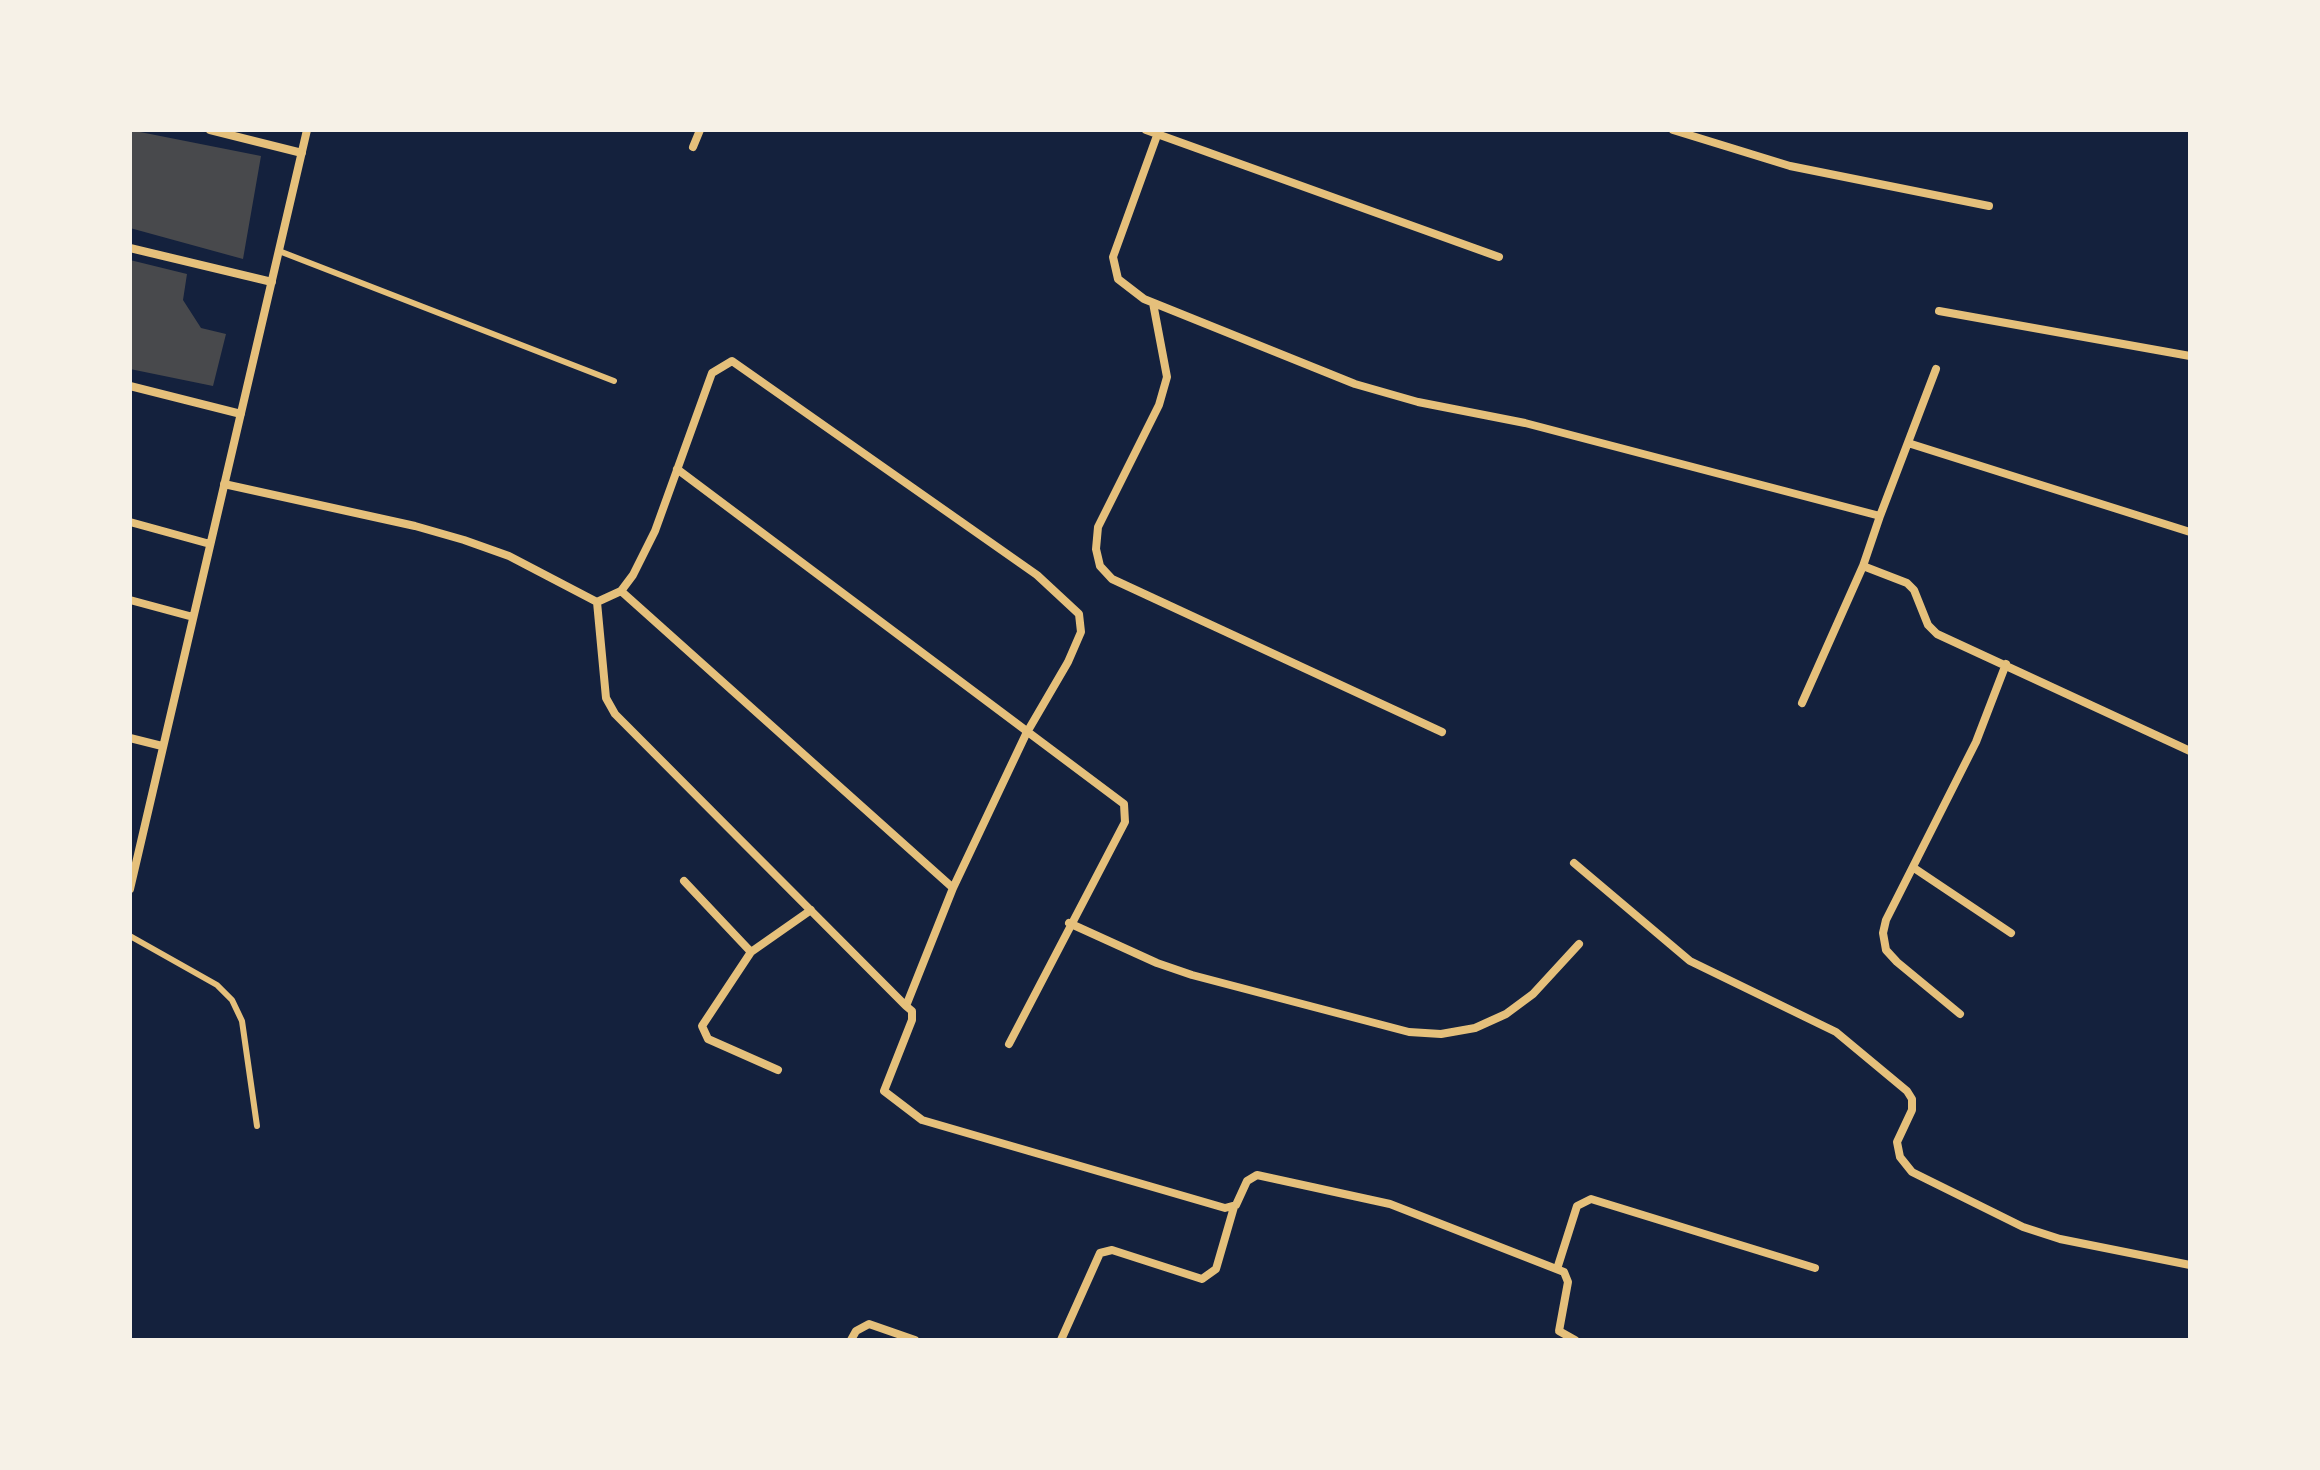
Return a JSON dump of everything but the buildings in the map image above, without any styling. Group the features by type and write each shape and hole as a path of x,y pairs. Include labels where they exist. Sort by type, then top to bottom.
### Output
{"street":[{"path":"210,130 302,153"},
{"path":"130,889 307,130"},
{"path":"693,147 700,130"},
{"path":"1146,130 1499,257"},
{"path":"1673,130 1790,166 1989,206"},
{"path":"1158,133 1113,257 1118,279 1153,303 1355,384 1418,402 1540,426 1880,516"},
{"path":"130,248 272,282"},
{"path":"1153,303 1167,377 1159,405 1098,527 1096,549 1100,566 1112,579 1442,732"},
{"path":"1939,311 2190,356"},
{"path":"597,602 621,591 655,531 712,373 724,362 740,363 1037,575 1076,610 1081,626 1058,684 1026,734 953,888 906,1006"},
{"path":"1802,703 1863,566 1936,369"},
{"path":"130,386 241,414"},
{"path":"1908,443 2190,532"},
{"path":"677,469 1026,734 1121,801 1126,810 1125,822 1069,923 1009,1044"},
{"path":"224,484 464,540 509,556 597,602"},
{"path":"130,522 210,544"},
{"path":"1863,566 1907,583 1914,590 1928,625 1937,634 2190,751"},
{"path":"621,591 953,888"},
{"path":"130,600 193,617"},
{"path":"597,602 606,698 615,714 912,1011 912,1020 884,1087 886,1095 905,1110 941,1126 1225,1208 1234,1207"},
{"path":"1960,1014 1886,950 1883,933 1886,920 1976,742 2006,664"},
{"path":"130,738 162,746"},
{"path":"1574,863 1690,961 1836,1032 1907,1091 1912,1099 1912,1110 1897,1142 1900,1157 1912,1172 2023,1227 2060,1239 2190,1265"},
{"path":"1914,868 2011,933"},
{"path":"684,881 751,952"},
{"path":"778,1070 708,1039 702,1032 712,1008 751,952 811,910"},
{"path":"1069,923 1157,963 1192,975 1409,1032 1441,1034 1475,1028 1506,1014 1533,994 1579,944"},
{"path":"1061,1340 1100,1253 1112,1250 1202,1279 1216,1269 1234,1207 1247,1181 1261,1176 1390,1204 1557,1269 1566,1274 1568,1282 1559,1331 1575,1340"},
{"path":"1557,1269 1577,1206 1591,1199 1815,1268"},
{"path":"851,1340 856,1331 869,1324 915,1340"}],"lane":[{"path":"279,251 614,381"},
{"path":"130,936 217,985 232,1000 242,1021 257,1126"}]}
